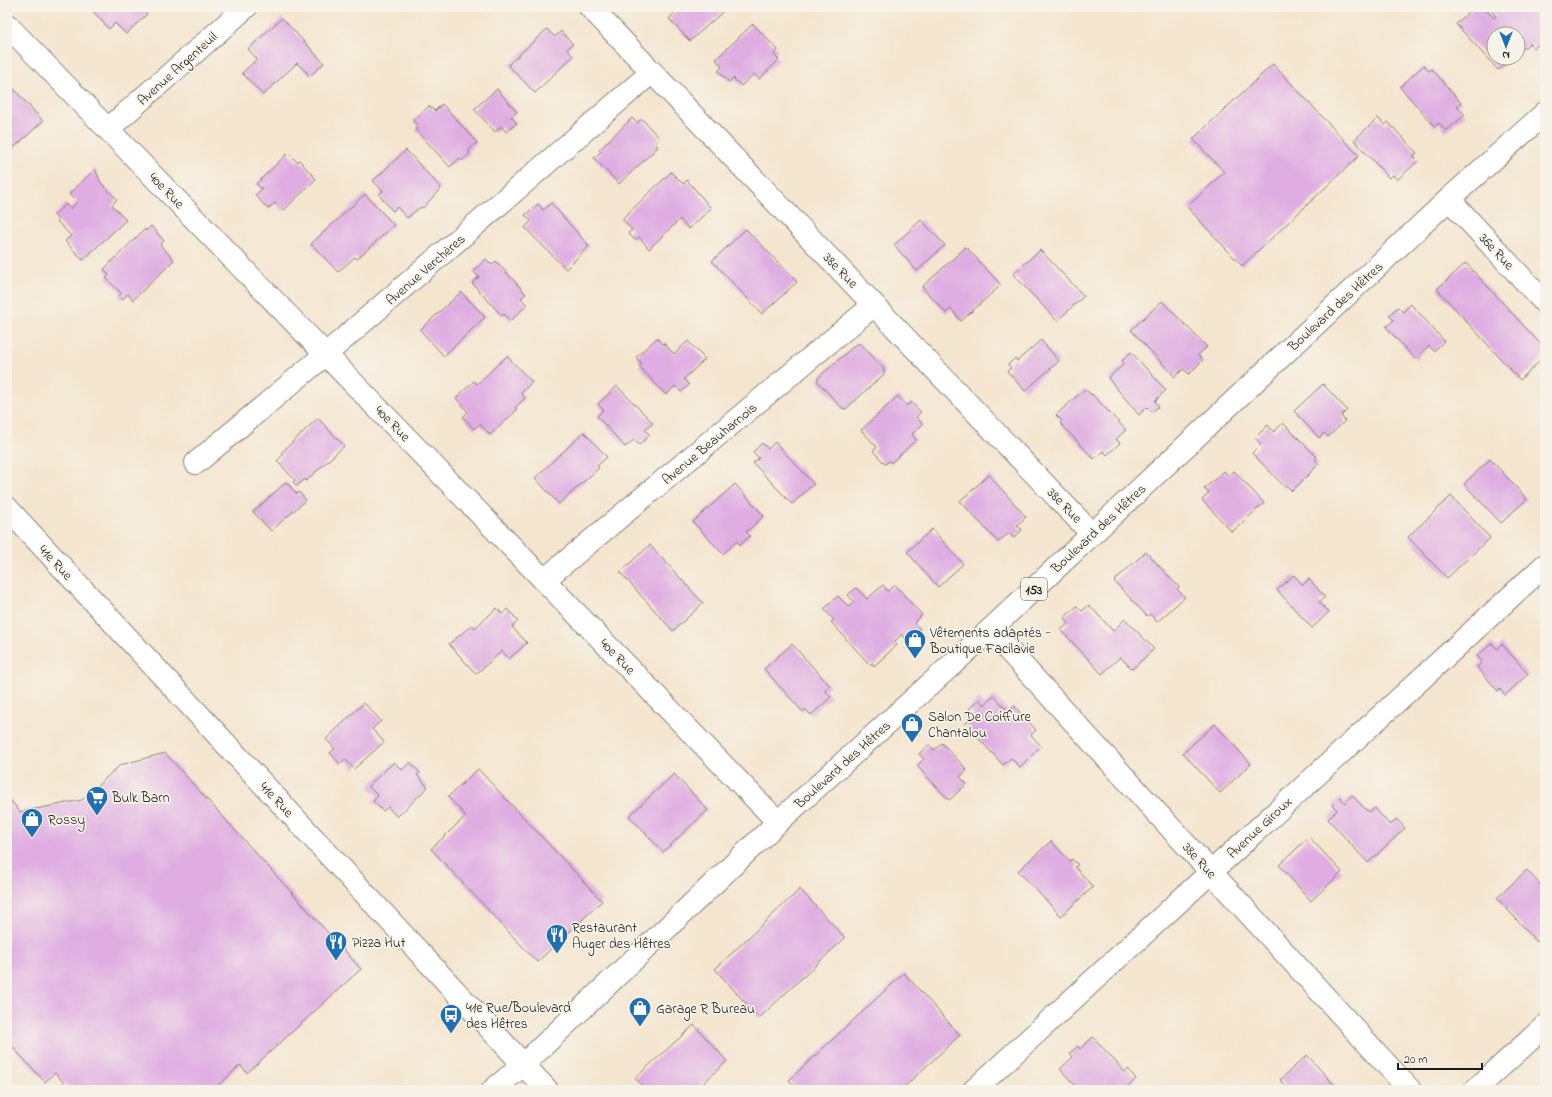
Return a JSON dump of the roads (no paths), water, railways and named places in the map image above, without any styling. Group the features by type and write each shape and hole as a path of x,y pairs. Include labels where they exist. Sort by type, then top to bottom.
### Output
{"street":[{"name":"Avenue Argenteuil","path":"108,129 246,7"},
{"name":"38e Rue","path":"590,7 1092,534"},
{"name":"40e Rue","path":"7,24 778,822"},
{"name":"Avenue Verchères","path":"196,463 326,354 652,72"},
{"name":"Boulevard des Hêtres","path":"493,1090 523,1065 778,822 990,630 1448,200 1545,113"},
{"name":"36e Rue","path":"1448,200 1545,303"},
{"name":"Avenue Beauharnois","path":"544,580 874,305"},
{"name":"41e Rue","path":"7,508 546,1090"},
{"name":"Avenue Giroux","path":"974,1090 1545,565"},
{"name":"38e Rue","path":"990,630 1410,1090"},
{"path":"1475,1090 1545,1026"}],"place":[{"name":"Vêtements adaptés - Boutique Facilavie","path":"915,660"},
{"name":"Salon De Coiffure Chantalou","path":"912,744"},
{"name":"Bulk Barn","path":"97,816"},
{"name":"Rossy","path":"32,838"},
{"name":"Restaurant Auger des Hêtres","path":"557,954"},
{"name":"Pizza Hut","path":"336,962"},
{"name":"Garage R Bureau","path":"640,1028"},
{"name":"41e Rue/Boulevard des Hêtres","path":"451,1034"}]}
